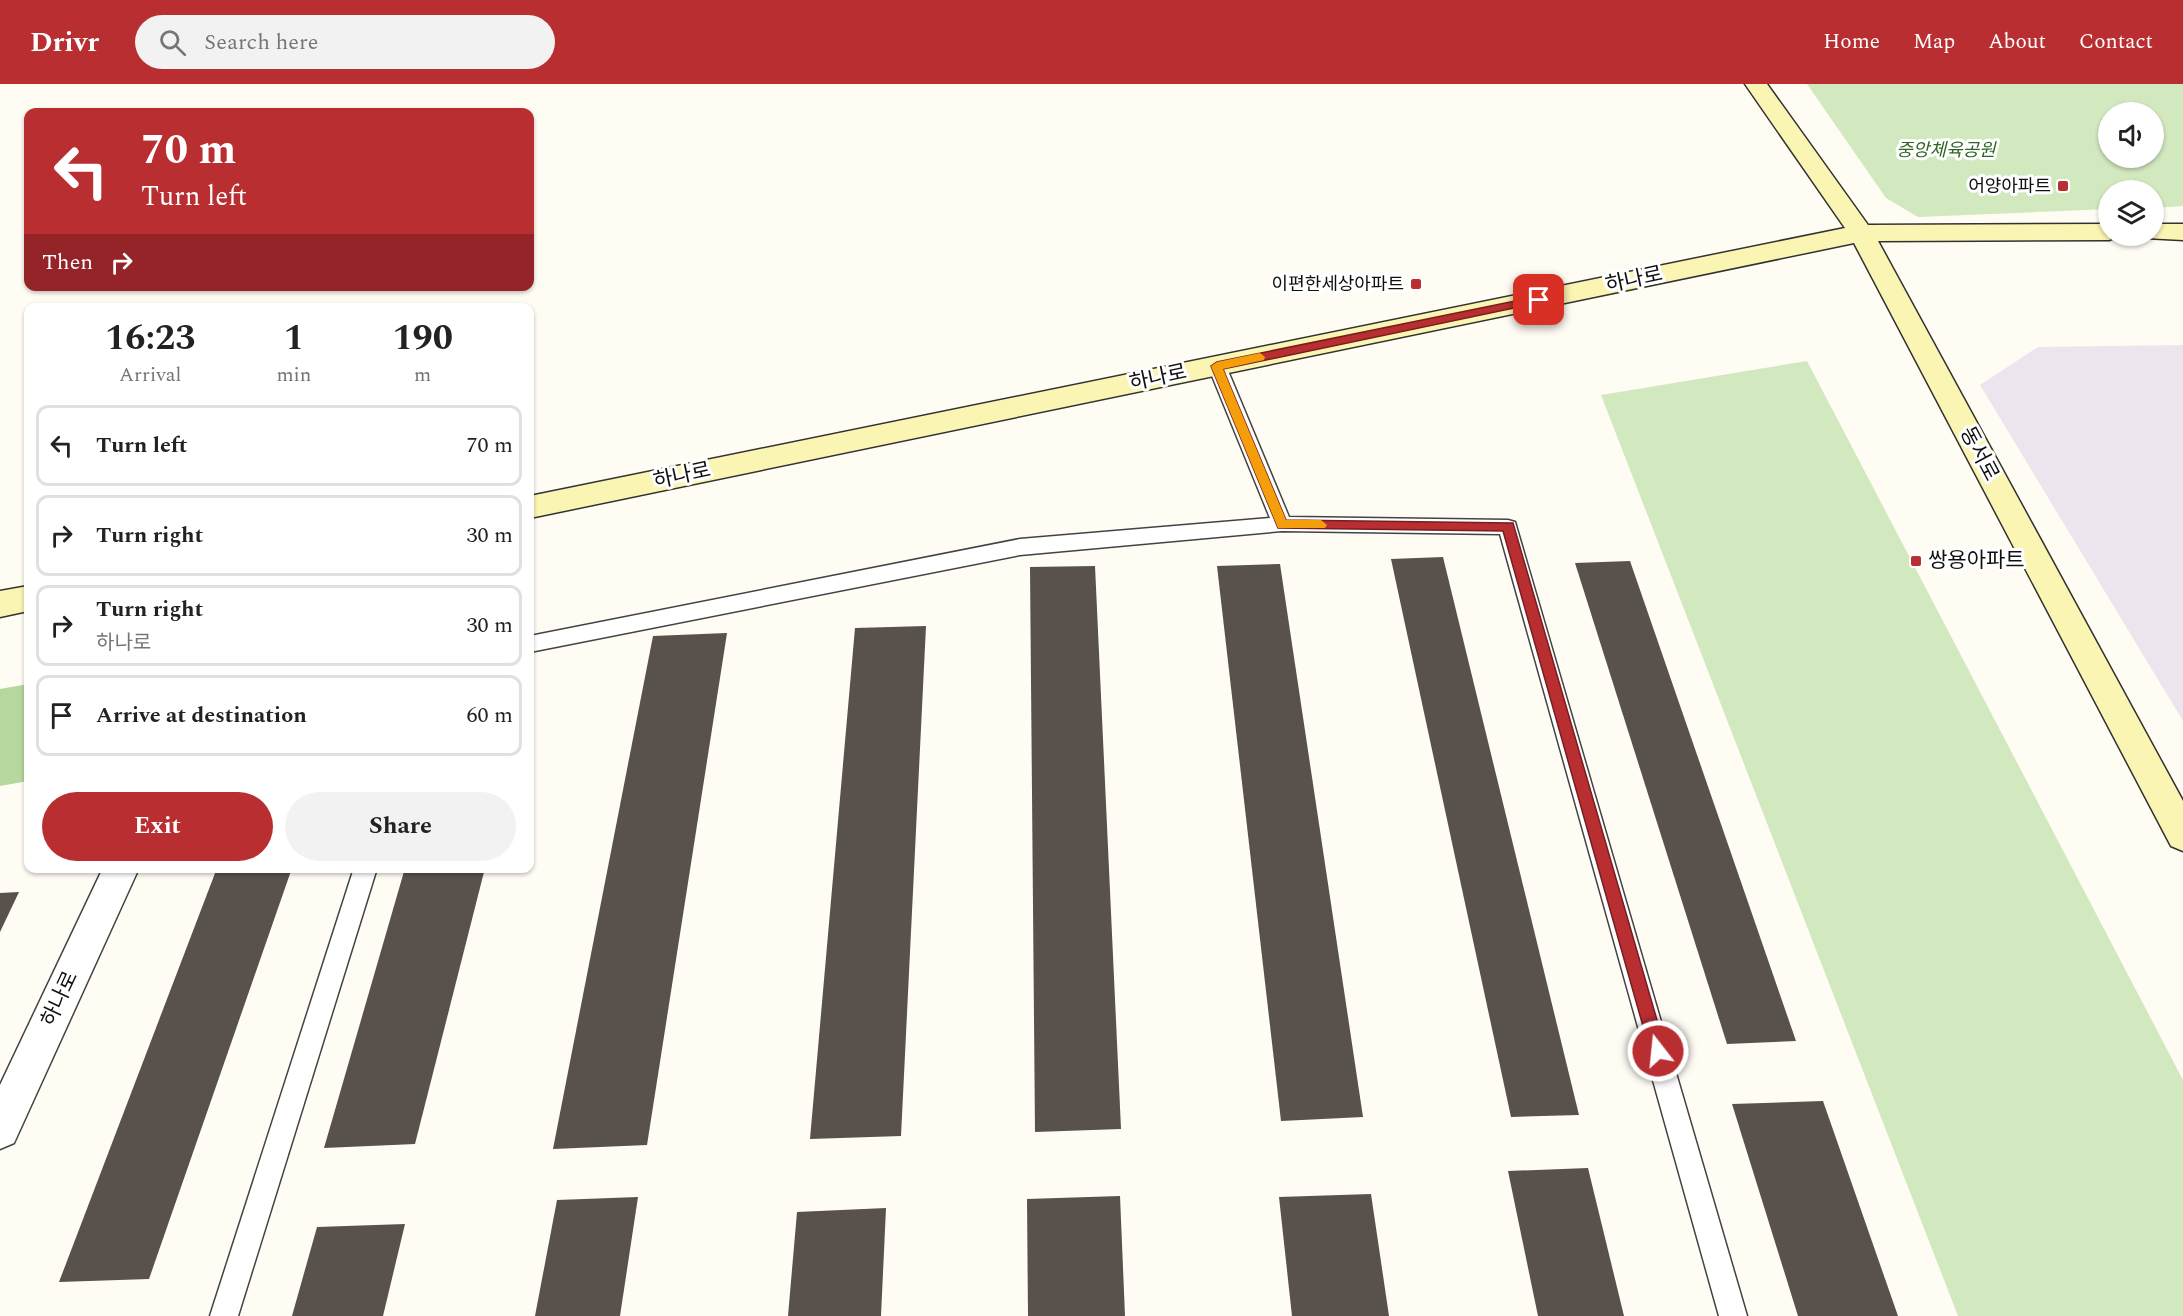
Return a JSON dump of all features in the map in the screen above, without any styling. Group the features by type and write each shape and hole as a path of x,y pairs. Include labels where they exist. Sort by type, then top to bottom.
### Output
{"street":[{"name":"동서로","path":"1756,84 1861,233 2183,835"},
{"name":"하나로","path":"534,506 1861,233 2098,232"},
{"path":"2164,232 2183,232"},
{"path":"0,604 24,600"},
{"name":"하나로","path":"0,1129 119,873"}],"lane":[{"path":"1217,366 1282,524"},
{"path":"534,643 1020,547 1282,524 1508,526 1733,1316"},
{"path":"224,1316 364,873"}],"shaded area":[{"path":"2183,345 2183,721 1980,385 2038,347"}],"green space":[{"name":"중앙체육공원","path":"1807,84 2183,84 2183,206 2164,207 2164,180 2098,180 2098,209 1918,217 1886,198"},
{"path":"1807,361 2183,1080 2183,1316 1958,1316 1601,395"},
{"path":"24,685 24,782 0,786 0,689"}],"building":[{"path":"1443,557 1579,1115 1511,1117 1391,559"},
{"path":"1630,561 1796,1041 1727,1044 1575,563"},
{"path":"1280,564 1363,1117 1281,1121 1217,566"},
{"path":"1095,566 1121,1129 1035,1132 1030,567"},
{"path":"926,626 901,1136 810,1139 855,628"},
{"path":"727,633 647,1145 553,1149 653,636"},
{"path":"215,873 290,873 149,1279 59,1282"},
{"path":"404,873 484,873 415,1144 324,1148"},
{"path":"19,892 0,932 0,893"},
{"path":"1823,1101 1898,1316 1798,1316 1732,1104"},
{"path":"1588,1168 1624,1316 1538,1316 1508,1171"},
{"path":"1371,1194 1389,1316 1292,1316 1279,1197"},
{"path":"1120,1196 1125,1316 1028,1316 1027,1199"},
{"path":"638,1197 620,1316 535,1316 557,1200"},
{"path":"886,1208 881,1316 788,1316 797,1212"},
{"path":"405,1224 383,1316 292,1316 317,1227"}],"slow traffic":[{"path":"1260,357 1217,366 1282,524 1321,525"}],"place":[{"name":"어양아파트","path":"2063,186"},
{"name":"이편한세상아파트","path":"1416,284"},
{"name":"쌍용아파트","path":"1916,561"}],"route":[{"path":"1539,300 1217,366 1282,524 1508,526 1658,1051"}]}
